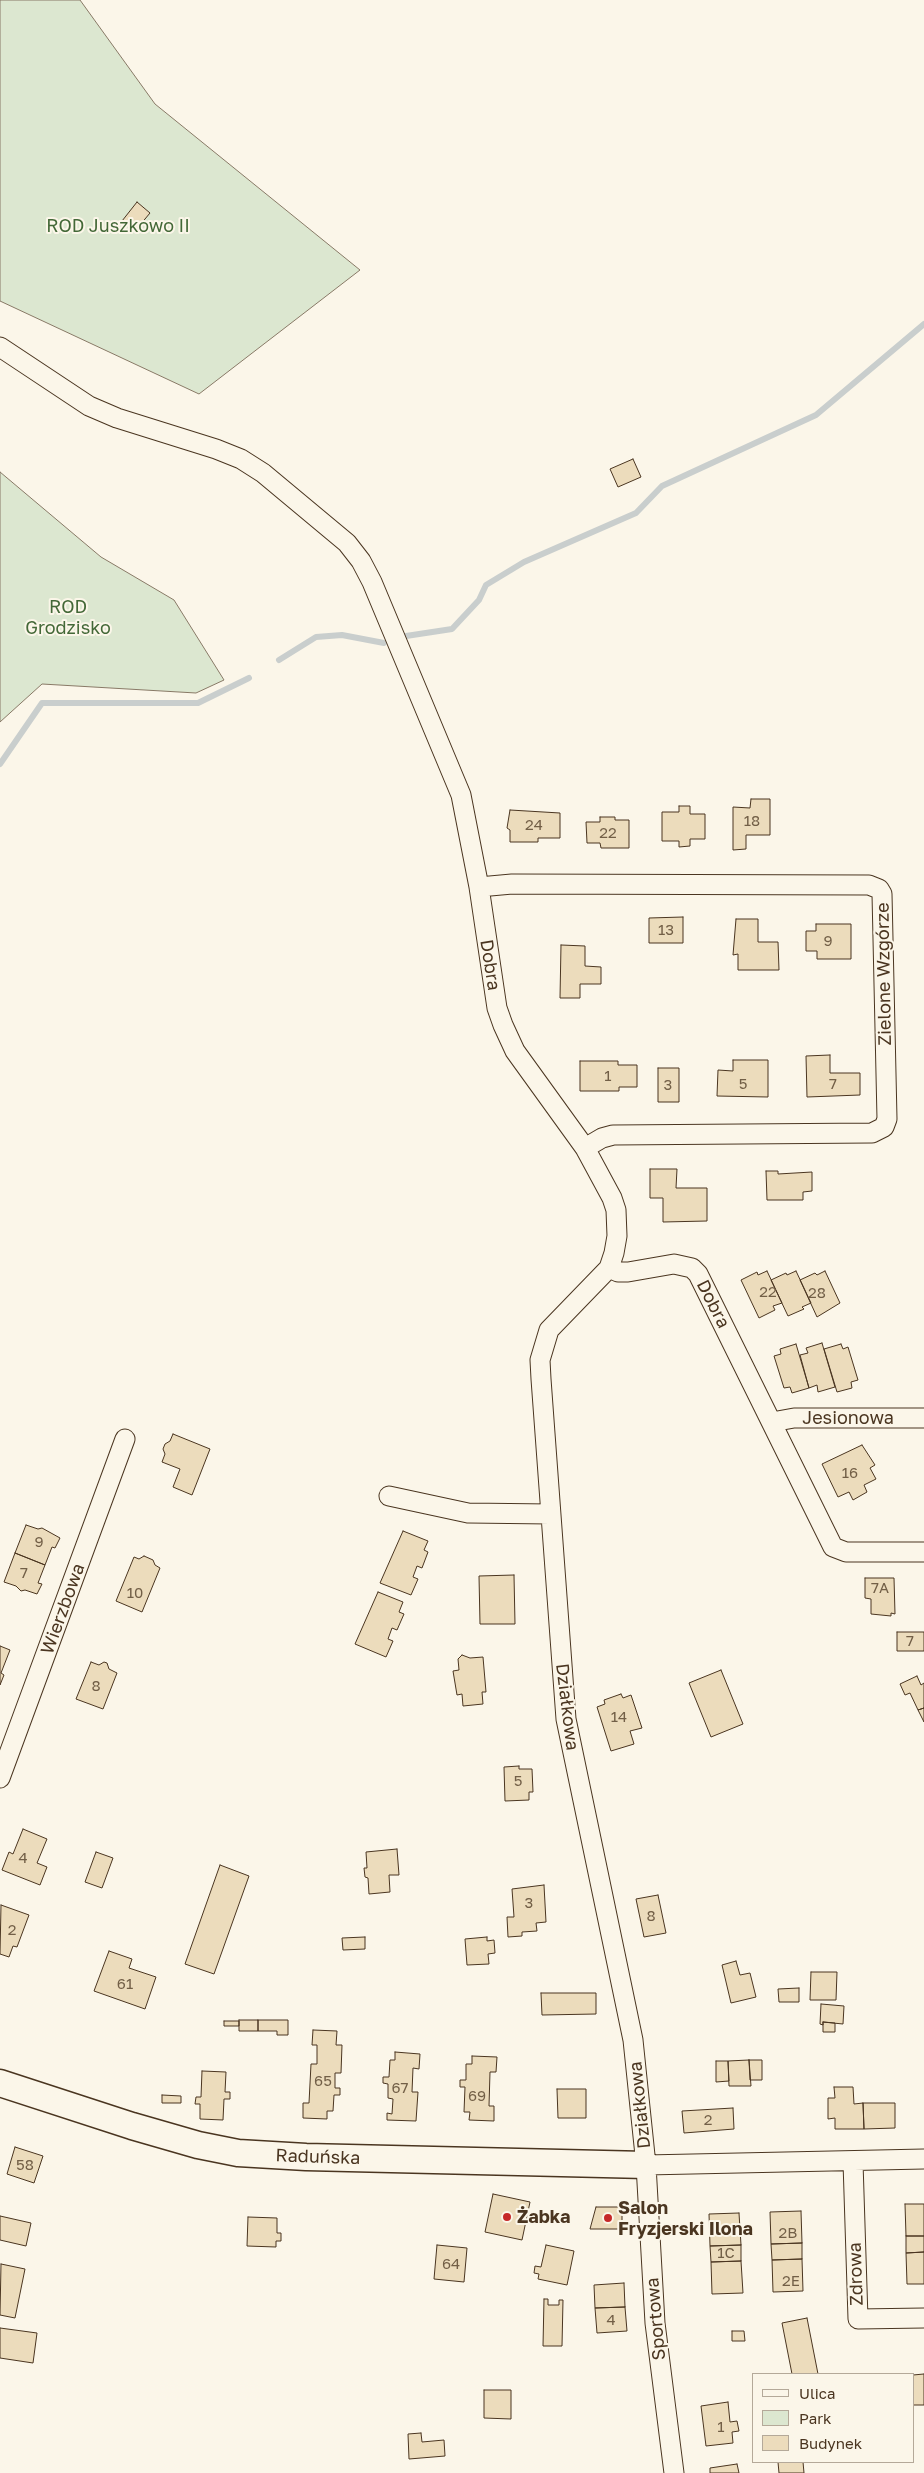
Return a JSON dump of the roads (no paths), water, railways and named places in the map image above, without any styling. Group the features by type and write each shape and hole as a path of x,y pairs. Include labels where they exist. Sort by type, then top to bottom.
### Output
{"street":[{"name":"Dobra","path":"0,347 89,406 117,418 241,459 263,473 347,543 372,582 460,795 479,887 497,1008 503,1025 515,1052 585,1148 608,1186 616,1210 617,1236 609,1268 618,1272 628,1272 674,1264 692,1268 698,1274 833,1547 846,1552 924,1552"},
{"name":"Zielone Wzgórze","path":"479,887 512,884 870,885 879,889 882,894 886,1119 884,1127 872,1133 613,1136 602,1138 585,1148"},
{"name":"Działkowa","path":"609,1268 592,1288 560,1316 549,1330 542,1348 540,1379 566,1719 633,2040 646,2165"},
{"name":"Jesionowa","path":"772,1422 794,1418 924,1418"},
{"name":"Wierzbowa","path":"0,1778 125,1440"},
{"path":"389,1496 468,1513 550,1514"},
{"name":"Raduńska","path":"0,2083 179,2140 238,2153 306,2158 646,2165"},
{"path":"646,2165 924,2159"},
{"name":"Zdrowa","path":"853,2162 858,2319 924,2318"},
{"name":"Sportowa","path":"646,2165 655,2323 674,2473"}],"waterway":[{"path":"406,636 452,629 479,600 486,585 524,562 636,513 662,486 816,415 924,324"},
{"path":"279,660 316,637 342,635 384,643"},
{"path":"0,764 42,703 198,703 249,678"}],"place":[{"name":"Żabka","path":"507,2217"},
{"name":"Salon Fryzjerski Ilona","path":"608,2218"}],"park label":[{"name":"ROD Juszkowo II","path":"118,226"},
{"name":"ROD Grodzisko","path":"68,617"}]}
